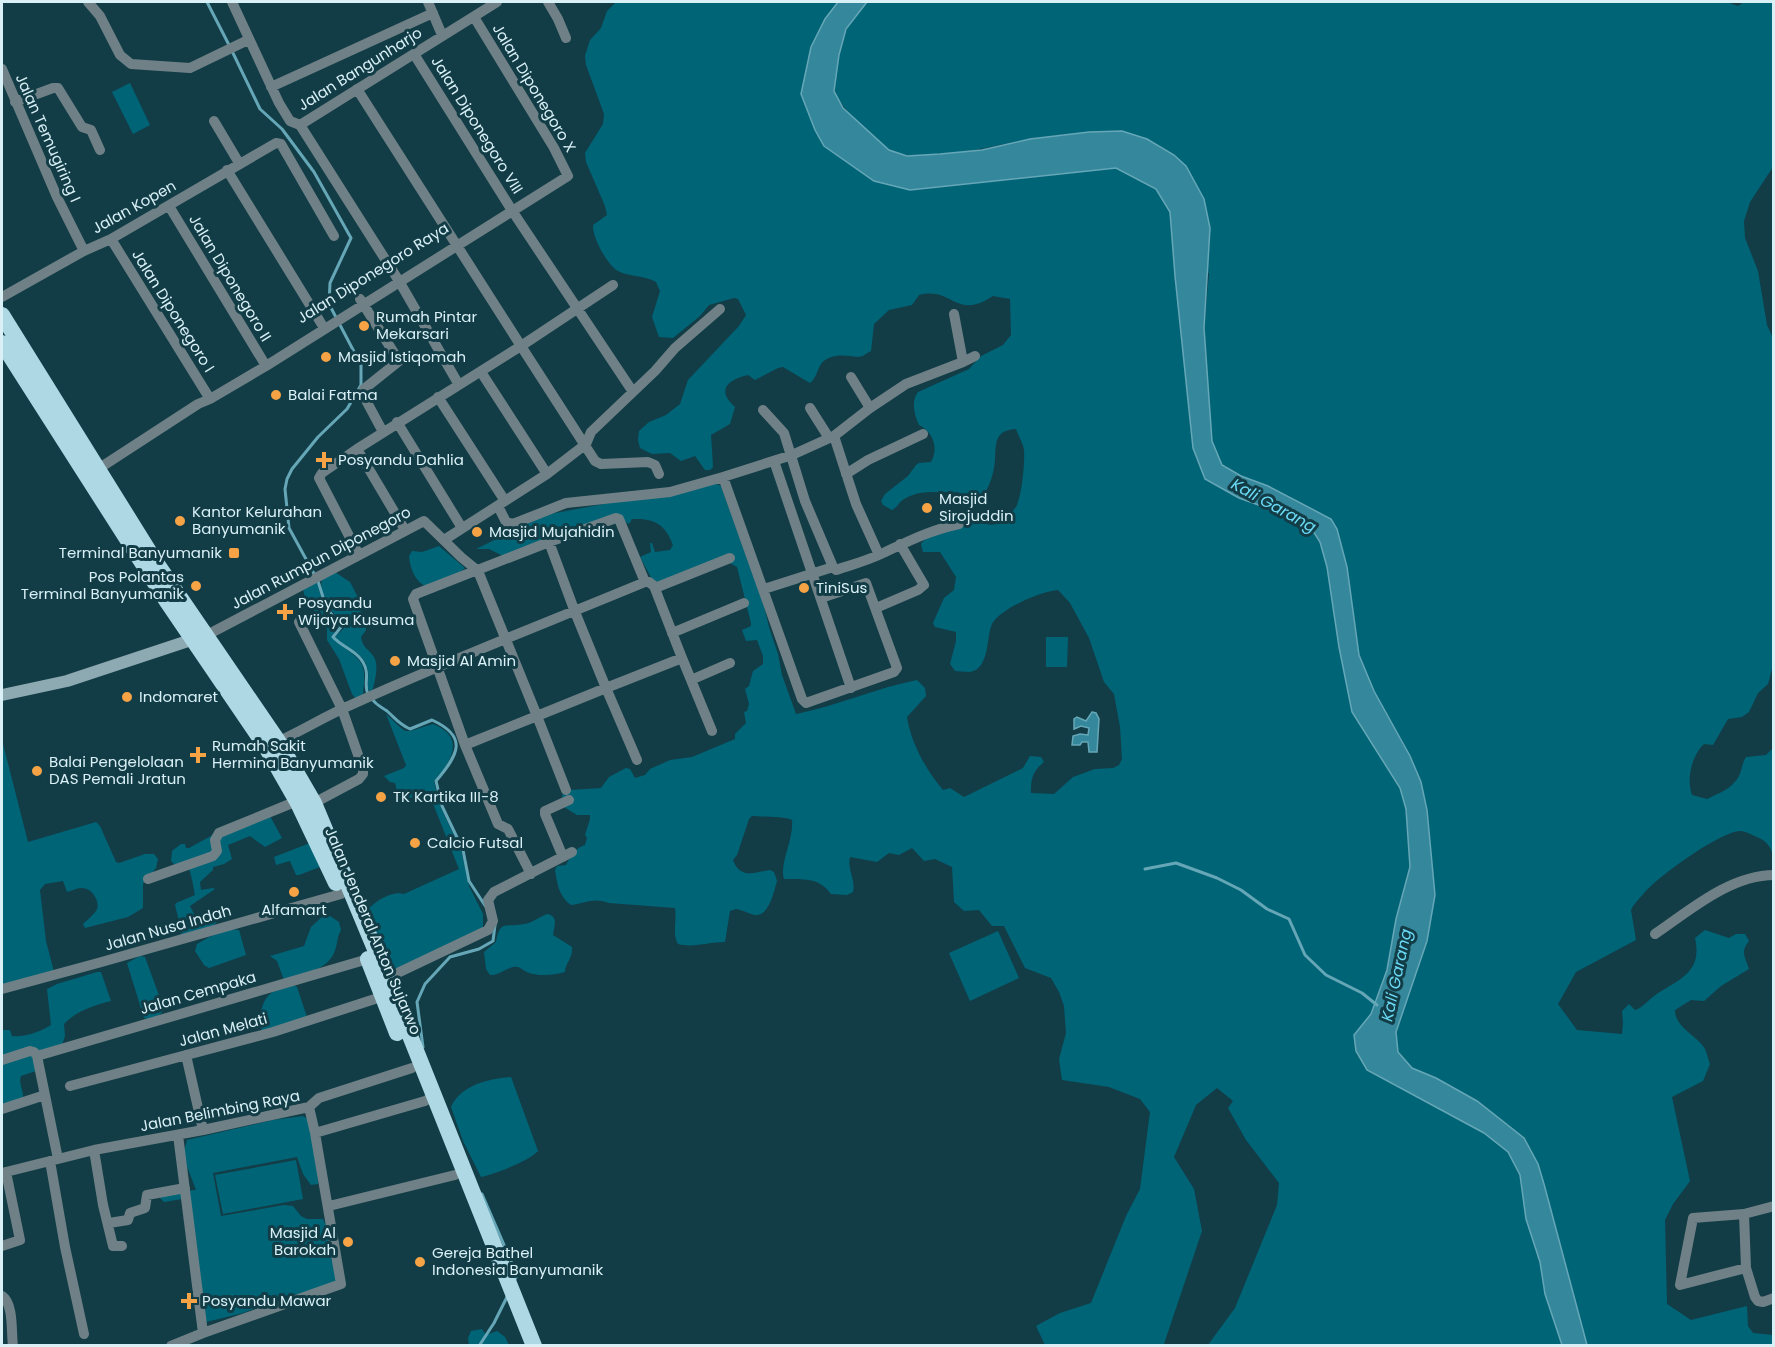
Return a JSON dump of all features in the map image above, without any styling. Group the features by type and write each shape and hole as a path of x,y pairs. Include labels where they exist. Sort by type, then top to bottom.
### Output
{"highway":[{"name":"Jalan Jenderal Anton Sujarwo","path":"2,315 8,344 93,473 156,561 199,639 314,803 387,978 455,1175 510,1299 534,1346"},
{"name":"Jalan Jenderal Anton Sujarwo","path":"272,744 341,894 381,997 412,1068 429,1098 510,1299 523,1346"}],"main road":[{"path":"2,695 67,681 199,639"}],"street":[{"path":"88,2 100,16 120,56 131,64 190,68 246,40"},
{"name":"Jalan Bangunharjo","path":"234,2 246,40 271,87 290,121 300,125 497,2"},
{"path":"428,2 442,35"},
{"path":"548,2 566,38"},
{"path":"271,87 433,13"},
{"name":"Jalan Diponegoro X","path":"474,17 567,172"},
{"name":"Jalan Diponegoro VIII","path":"414,54 576,308 633,392"},
{"name":"Jalan Temugiring I","path":"2,69 57,197 84,251"},
{"path":"15,102 58,88 82,127 91,129 100,150"},
{"path":"357,89 586,444 590,455 599,463 648,462 655,465 659,474"},
{"path":"214,121 239,163"},
{"path":"300,125 398,279 459,385"},
{"name":"Jalan Kopen","path":"2,297 84,251 111,239 276,143 281,144 334,236"},
{"path":"227,170 327,323"},
{"name":"Jalan Diponegoro Raya","path":"93,473 209,397 512,209 567,172"},
{"name":"Jalan Diponegoro II","path":"169,206 264,363"},
{"name":"Jalan Diponegoro I","path":"111,239 209,397"},
{"path":"359,555 319,478 322,472 397,422 481,372 612,285"},
{"path":"361,302 399,361 362,393 383,432"},
{"path":"444,540 547,474 586,444 591,432 675,348 720,309"},
{"path":"954,314 963,362"},
{"path":"438,397 501,504 506,522 513,524 559,504 658,494 723,477 792,455 832,437 906,384 975,356"},
{"path":"481,372 547,474"},
{"path":"851,377 870,408"},
{"path":"810,408 832,437 856,504 879,555"},
{"path":"763,410 784,433 805,501 836,570 879,555 917,536 959,524"},
{"path":"397,422 462,528"},
{"path":"846,474 868,460 923,434"},
{"path":"357,449 405,530"},
{"path":"774,461 851,688"},
{"path":"723,477 804,702 851,688 894,672 897,668 866,583 821,598"},
{"path":"531,874 508,829 498,824 465,745 412,600 416,594 617,518 672,633 712,731"},
{"name":"Jalan Rumpun Diponegoro","path":"199,639 424,521 478,571"},
{"path":"549,542 574,612 637,760"},
{"path":"876,608 918,590 924,585 900,544"},
{"path":"272,744 342,709 506,638 730,558"},
{"path":"764,589 833,567"},
{"path":"387,978 488,930 492,916 488,900 494,892 567,855 545,814 568,795 478,571"},
{"path":"672,633 744,603"},
{"path":"298,622 342,709 363,769 363,774 359,779 314,803"},
{"path":"465,745 682,658"},
{"path":"691,680 730,663"},
{"path":"148,879 213,856 217,851 214,840 219,833 297,801"},
{"path":"1655,934 1712,896 1733,885 1765,875 1773,875"},
{"name":"Jalan Nusa Indah","path":"2,988 341,894"},
{"name":"Jalan Cempaka","path":"2,1060 30,1051 37,1056 368,959"},
{"name":"Jalan Melati","path":"70,1086 273,1032 381,997"},
{"path":"186,1055 203,1130"},
{"path":"37,1056 45,1095 69,1267 84,1334"},
{"path":"309,1107 319,1098 412,1068"},
{"path":"2,1108 45,1095"},
{"path":"315,1133 429,1098"},
{"name":"Jalan Belimbing Raya","path":"4,1173 94,1150 309,1107 340,1285 203,1333"},
{"path":"171,1346 203,1333 178,1135"},
{"path":"94,1150 103,1205 114,1247 122,1246"},
{"path":"2,1246 20,1240 4,1173"},
{"path":"328,1206 455,1175"},
{"path":"109,1223 128,1220 130,1213 145,1208 147,1195 185,1188"},
{"path":"1746,1268 1680,1285 1693,1218 1744,1214 1773,1206"},
{"path":"1744,1214 1746,1268 1755,1297 1758,1301 1763,1302 1773,1298"},
{"path":"2,1296 6,1298 8,1305 13,1346"}],"shaded area":[{"path":"616,2 838,2 825,19 801,94 910,190 1117,168 1156,189 1170,212 1193,448 1205,479 1239,498 1270,509 1313,531 1321,542 1381,757 1400,789 1406,809 1410,867 1396,919 1387,970 1371,1014 1354,1035 1367,1070 1484,1133 1508,1152 1520,1175 1526,1219 1540,1262 1545,1294 1562,1345 1208,1345 1235,1308 1277,1205 1279,1183 1246,1140 1228,1108 1233,1101 1217,1088 1196,1105 1174,1157 1194,1189 1202,1231 1164,1344 1167,1345 1045,1345 1036,1326 1060,1313 1091,1303 1126,1216 1140,1189 1150,1112 1140,1099 1109,1087 1062,1080 1059,1059 1066,1033 1064,1006 1059,992 1051,978 1025,968 1004,926 992,926 979,910 964,911 954,902 952,867 935,859 924,861 912,848 899,855 889,853 877,862 850,857 853,892 847,895 831,894 821,884 815,882 804,879 784,879 783,866 791,835 792,820 752,816 733,860 736,866 744,872 770,870 774,872 777,881 770,903 760,915 736,909 730,911 725,942 678,944 675,936 675,908 609,903 599,900 571,905 561,894 555,870 557,866 566,865 573,853 585,845 587,838 585,835 590,819 590,815 577,815 564,807 562,795 570,790 601,788 609,777 626,768 630,769 635,778 645,775 650,769 670,760 692,757 735,739 735,734 746,723 744,712 747,711 749,704 745,689 749,686 753,671 763,664 763,656 757,640 746,641 742,630 751,626 751,623 737,567 728,562 663,583 653,581 640,557 651,552 650,543 655,552 670,550 673,545 662,527 652,521 632,519 629,524 621,519 503,556 489,549 476,549 545,515 715,483 721,486 764,606 782,675 796,714 917,680 925,688 926,696 907,717 909,727 920,756 943,790 950,788 964,797 1023,768 1030,756 1041,757 1044,762 1033,776 1031,793 1054,794 1073,777 1095,769 1113,768 1119,765 1122,759 1120,727 1114,694 1104,682 1089,638 1070,603 1058,590 1022,602 996,618 990,630 981,665 969,672 955,671 950,664 956,632 935,627 933,623 944,598 954,590 956,577 940,552 923,552 921,544 938,532 962,523 997,524 1013,510 1020,493 1024,462 1023,447 1016,429 1000,434 991,479 983,496 974,505 958,492 918,493 904,499 892,510 883,505 881,501 885,494 908,476 916,465 931,462 933,457 934,446 931,436 919,425 915,413 914,404 918,392 969,369 981,356 1003,345 1011,335 1010,299 993,296 970,305 930,293 919,295 912,305 889,310 874,324 871,351 860,357 833,356 829,358 822,362 815,378 810,383 783,367 755,380 748,375 734,380 726,386 725,391 729,401 735,407 730,424 711,435 713,467 710,470 705,470 695,456 681,461 670,453 652,454 640,448 639,431 649,422 666,415 680,404 688,380 739,326 746,315 738,299 734,298 709,305 700,316 673,338 659,337 652,317 660,291 656,282 618,271 605,257 598,244 593,225 607,215 586,162 585,153 603,124 604,114 586,65 585,56 590,40 601,28 607,11"},
{"path":"867,2 1727,2 1738,6 1744,2 1773,2 1773,167 1750,202 1744,221 1745,238 1758,271 1767,325 1773,338 1773,665 1768,684 1758,693 1749,712 1742,717 1728,719 1713,745 1704,744 1696,754 1690,775 1690,789 1692,795 1707,799 1733,784 1739,776 1746,757 1766,755 1773,748 1773,858 1770,848 1764,841 1740,831 1720,838 1694,853 1659,879 1633,906 1631,910 1636,940 1576,972 1558,1004 1577,1030 1622,1034 1622,1011 1629,1004 1635,1010 1641,1007 1680,980 1692,968 1697,950 1695,938 1705,930 1729,938 1736,934 1745,934 1749,941 1744,951 1749,969 1721,986 1704,1001 1691,1000 1675,1010 1682,1027 1705,1049 1710,1064 1703,1081 1672,1097 1690,1181 1673,1204 1665,1220 1667,1304 1691,1320 1747,1306 1748,1326 1753,1333 1773,1335 1773,1345 1587,1345 1568,1276 1524,1138 1477,1101 1436,1078 1412,1068 1398,1052 1396,1032 1427,941 1435,895 1427,810 1421,782 1410,756 1374,691 1359,655 1347,567 1337,529 1330,519 1222,465 1212,441 1205,355 1204,327 1209,274 1122,131 1031,139 941,155 906,155 885,148 847,110 835,91 837,64 844,37 855,15"},
{"path":"130,83 150,125 133,134 112,92"},
{"path":"439,546 465,568 457,575 427,587 419,582 414,574 409,556 412,551 422,552"},
{"path":"335,572 350,582 364,609 357,615 361,624 366,626 361,637 363,644 372,654 376,664 372,691 368,688 368,672 364,660 335,637 344,628 328,605 321,585 322,578"},
{"path":"317,582 324,607 338,626 332,637 355,656 362,666 363,696 356,699 339,659 327,640 327,629 305,598 303,589"},
{"path":"1046,637 1068,637 1067,667 1046,667"},
{"path":"386,714 399,727 407,731 433,724 443,729 453,742 450,758 434,781 440,806 461,850 469,886 483,914 483,930 390,970 367,911 384,897 404,894 459,869 428,791 407,799 402,798 395,783 390,782 384,776 406,765"},
{"path":"2,740 28,842 96,822 116,862 145,854 154,854 158,859 156,868 143,884 143,908 128,917 85,928 83,924 93,915 98,905 91,892 81,888 67,892 63,881 45,884 40,890 46,941 54,972 2,988"},
{"path":"270,816 282,838 265,847 250,836 228,845 232,859 213,867 213,870 200,882 201,890 215,889 190,906 199,924 213,920 217,922 213,926 175,938 182,933 175,905 195,895 189,869 171,861 172,851 181,844 189,848 220,831"},
{"path":"310,843 320,867 296,875 290,861 276,865 274,857"},
{"path":"547,914 554,919 553,935 572,947 565,972 536,975 515,967 490,975 486,969 484,952 496,942 502,927 527,923"},
{"path":"323,916 330,916 339,922 341,930 334,953 319,968 284,980 277,961 270,956 304,946 311,927"},
{"path":"231,929 239,930 246,955 209,968 204,965 195,951 197,944"},
{"path":"998,931 1019,978 970,1001 949,953"},
{"path":"140,956 145,957 164,1009 158,1016 147,1019 144,1018 127,963"},
{"path":"101,972 111,1001 80,1012 69,1019 64,1024 65,1036 62,1045 42,1051 36,1071 21,1076 23,1098 2,1108 2,1030 10,1030 12,1036 21,1036 38,1032 51,1025 47,989"},
{"path":"292,984 297,987 307,1017 263,1032 258,1022 265,1000 277,990"},
{"path":"511,1077 538,1151 520,1163 481,1177 463,1141 451,1107 461,1093 476,1084"},
{"path":"303,1116 308,1119 318,1184 311,1185 303,1174 297,1157 213,1173 221,1216 284,1205 293,1206 301,1216 307,1219 323,1219 327,1228 338,1284 278,1297 243,1313 206,1322 182,1199 164,1202 160,1198 160,1192 196,1190 183,1156 187,1140 273,1120"},
{"path":"296,1160 303,1199 223,1214 215,1175"},
{"path":"482,1329 486,1335 497,1331 505,1337 509,1345 469,1345 468,1338 471,1331"}],"water":[{"name":"Kali Garang","path":"838,2 867,2 846,29 839,55 834,91 843,108 889,150 907,156 940,154 982,150 1030,139 1089,132 1122,131 1147,139 1174,155 1186,166 1204,199 1210,228 1204,328 1212,441 1222,465 1331,519 1337,529 1347,567 1359,655 1374,691 1410,756 1421,782 1427,810 1435,895 1427,941 1396,1032 1398,1052 1412,1068 1436,1078 1477,1101 1524,1138 1538,1164 1587,1345 1562,1345 1545,1294 1540,1262 1526,1219 1520,1175 1508,1152 1484,1133 1367,1070 1356,1051 1354,1035 1371,1014 1387,970 1396,919 1410,867 1406,809 1400,788 1352,712 1327,567 1320,542 1313,531 1270,509 1239,498 1205,479 1193,448 1170,212 1156,189 1116,168 910,190 874,181 824,146 801,94 811,47 825,19"},
{"path":"1092,712 1096,713 1099,719 1097,752 1089,752 1088,742 1072,745 1073,736 1088,735 1089,728 1081,726 1074,729 1074,719 1077,717 1086,721"}],"waterway":[{"path":"207,2 229,45"},
{"path":"232,51 260,109 282,129 314,172 351,238 330,283 329,304 361,365 361,385 347,409 318,437 292,469 285,489 289,528 318,581 326,607 341,627 333,637 361,659 366,673 368,694"},
{"path":"372,699 410,729 432,720 444,726 455,740 454,755 436,781 442,806 463,850 469,881 486,907"},
{"name":"Kali Garang","path":"1145,869 1176,863 1217,878 1241,890 1267,909 1289,919 1305,955 1326,975 1362,993 1377,1005"},
{"path":"423,1047 417,1002 425,984 450,957 479,949 493,941 495,925"},
{"path":"482,1194 517,1275 514,1281"},
{"path":"479,1346 508,1295"}],"place":[{"name":"Rumah Pintar Mekarsari","path":"364,326"},
{"name":"Masjid Istiqomah","path":"326,357"},
{"name":"Balai Fatma","path":"276,395"},
{"name":"Posyandu Dahlia","path":"324,460"},
{"name":"Masjid Sirojuddin","path":"927,508"},
{"name":"Kantor Kelurahan Banyumanik","path":"180,521"},
{"name":"Masjid Mujahidin","path":"477,532"},
{"name":"Terminal Banyumanik","path":"234,553"},
{"name":"Pos Polantas Terminal Banyumanik","path":"196,586"},
{"name":"TiniSus","path":"804,588"},
{"name":"Posyandu Wijaya Kusuma","path":"285,612"},
{"name":"Masjid Al Amin","path":"395,661"},
{"name":"Indomaret","path":"127,697"},
{"name":"Rumah Sakit Hermina Banyumanik","path":"198,755"},
{"name":"Balai Pengelolaan DAS Pemali Jratun","path":"37,771"},
{"name":"TK Kartika III-8","path":"381,797"},
{"name":"Calcio Futsal","path":"415,843"},
{"name":"Alfamart","path":"294,892"},
{"name":"Masjid Al Barokah","path":"348,1242"},
{"name":"Gereja Bathel Indonesia Banyumanik","path":"420,1262"},
{"name":"Posyandu Mawar","path":"189,1301"}]}
